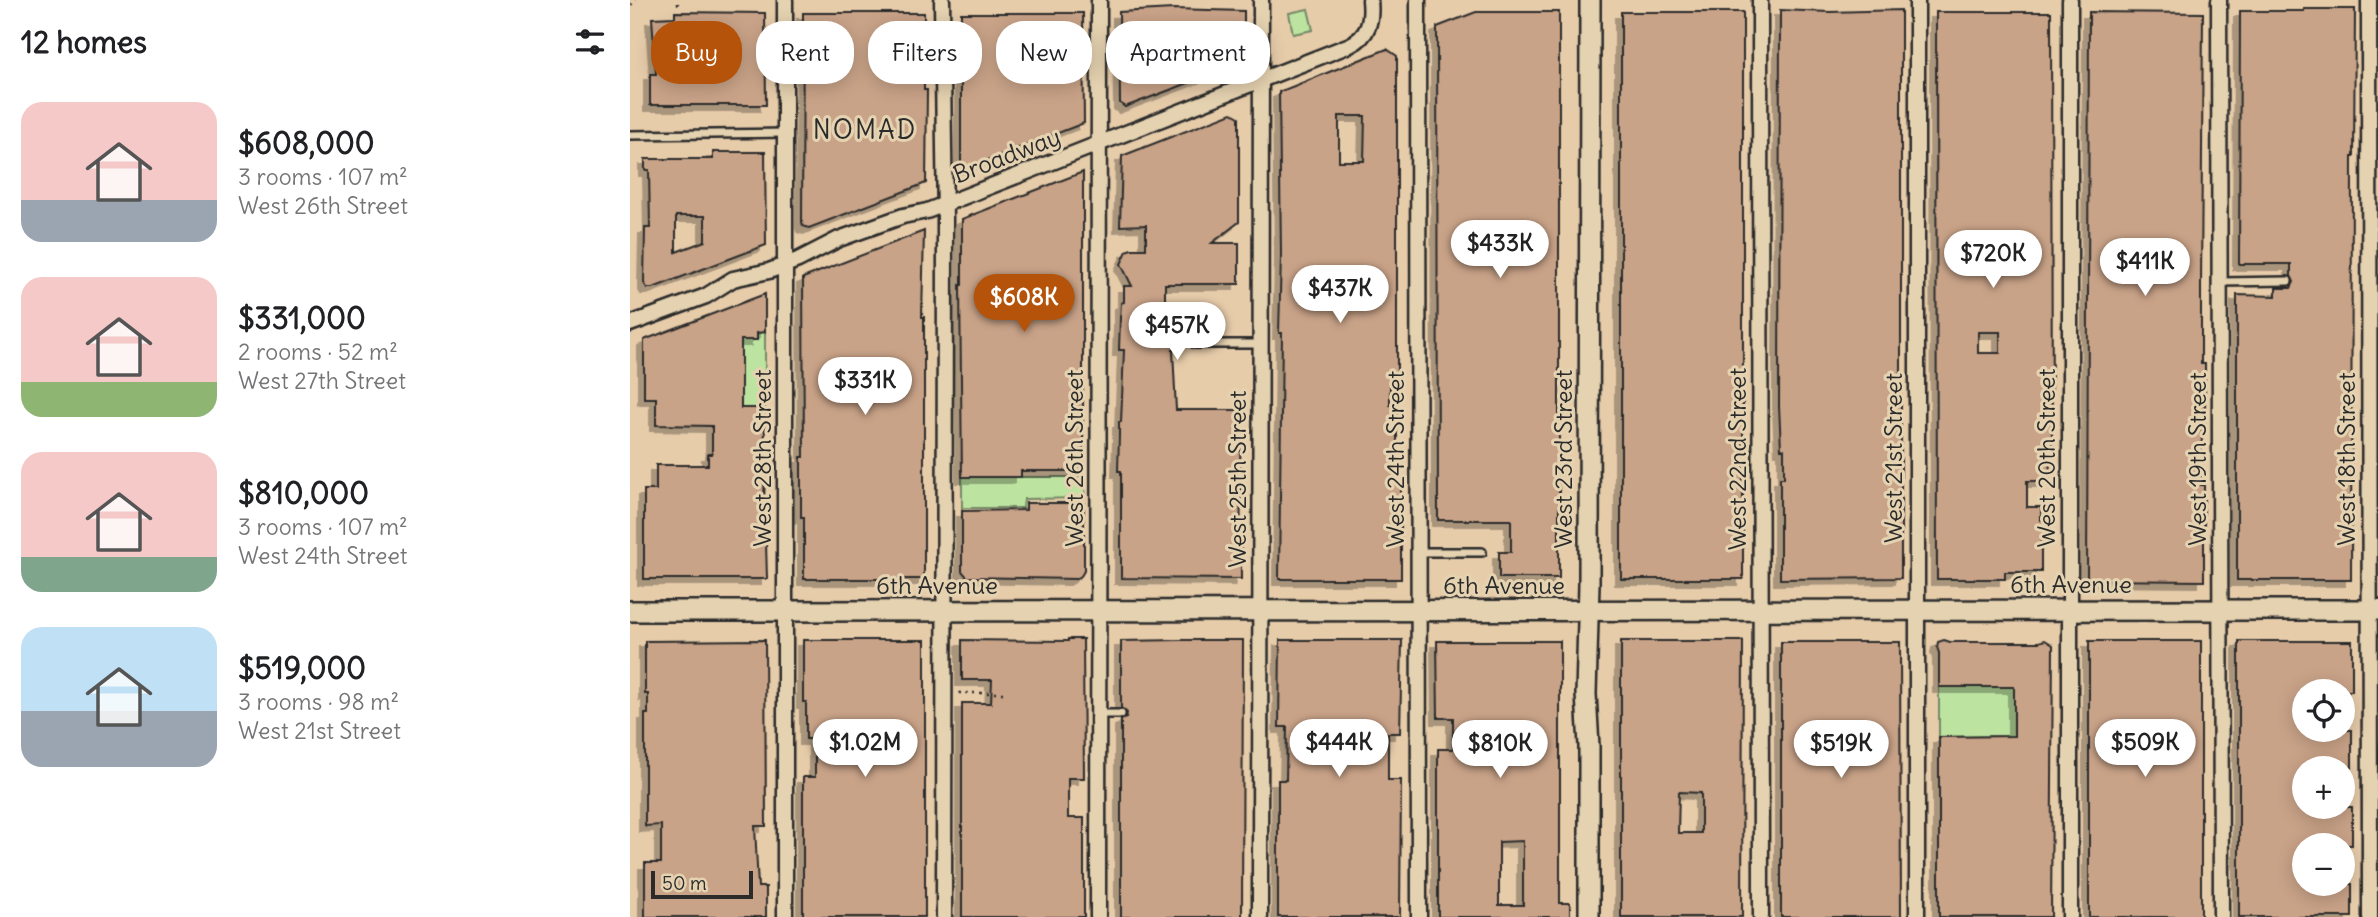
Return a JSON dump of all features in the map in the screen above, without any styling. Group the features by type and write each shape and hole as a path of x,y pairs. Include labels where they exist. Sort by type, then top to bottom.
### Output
{"main road":[{"name":"West 23rd Street","path":"1589,917 1586,694 1590,0"},
{"name":"6th Avenue","path":"630,611 2374,610"}],"street":[{"name":"West 28th Street","path":"785,0 785,917"},
{"path":"943,0 944,917"},
{"name":"West 26th Street","path":"1098,917 1099,0"},
{"name":"West 25th Street","path":"1261,0 1261,21"},
{"name":"Broadway","path":"1270,78 1358,40 1365,34 1369,24 1370,0"},
{"name":"West 24th Street","path":"1418,0 1419,917"},
{"name":"West 22nd Street","path":"1760,0 1761,917"},
{"name":"West 21st Street","path":"1917,0 1917,917"},
{"name":"West 20th Street","path":"2070,0 2070,917"},
{"name":"West 19th Street","path":"2219,0 2221,917"},
{"name":"West 18th Street","path":"2369,0 2374,383 2371,917"},
{"name":"Broadway","path":"630,324 706,296 733,279 786,265 839,239 945,204 1256,84"},
{"name":"West 25th Street","path":"1261,84 1261,917"}],"lane":[{"path":"630,135 785,133"},
{"path":"2220,282 2288,281"},
{"path":"1195,344 1261,344"},
{"path":"1419,552 1482,552"},
{"path":"1098,714 1121,714"}],"path":[{"path":"631,5 636,0"},
{"path":"958,693 1008,693"}],"green space":[{"path":"1308,9 1313,30 1293,34 1289,13"},
{"path":"765,332 765,408 741,408 741,340"},
{"path":"962,477 1085,477 1085,498 1024,499 1023,508 962,508"},
{"path":"1939,687 2014,687 2014,736 1939,737"}],"building":[{"path":"1173,9 1244,11 1244,21 1119,21 1119,12"},
{"path":"2355,9 2351,580 2237,580 2237,295 2276,296 2276,288 2291,288 2294,282 2291,264 2239,264 2240,11"},
{"path":"1780,10 1901,10 1901,578 1780,579 1780,478 1784,478 1784,449 1781,449 1779,406"},
{"path":"675,12 765,13 765,21 756,21 756,84 766,84 766,105 650,105 650,74 651,84 742,84 742,21 652,21 652,18 675,17"},
{"path":"1476,12 1559,12 1559,578 1499,578 1499,552 1511,552 1511,520 1438,520 1437,27"},
{"path":"1621,12 1743,12 1743,579 1621,579"},
{"path":"1936,12 2051,12 2052,459 2049,481 2027,481 2027,507 2041,507 2041,520 2050,520 2050,541 2041,541 2041,572 2005,572 2005,579 1937,579","holes":["1978,332 2000,332 2000,353 1978,353"]},
{"path":"2089,12 2203,13 2201,364 2205,364 2205,428 2202,428 2201,485 2204,485 2204,581 2087,580"},
{"path":"803,13 924,13 924,21 868,21 868,84 924,84 924,90 927,90 926,183 809,228 803,226 802,222 803,84 854,84 854,21 803,21"},
{"path":"961,13 1083,13 1083,21 996,21 996,84 1084,84 1084,123 967,168 961,163 961,84 982,84 982,21 961,21"},
{"path":"1387,49 1397,56 1397,378 1390,378 1390,405 1397,405 1397,483 1401,483 1401,579 1279,579 1282,333 1279,333 1279,92","holes":["1339,116 1365,116 1364,161 1339,161"]},
{"path":"1120,84 1186,84 1125,107 1120,103"},
{"path":"1232,113 1239,117 1239,222 1212,243 1239,243 1239,284 1165,284 1165,312 1167,318 1179,319 1178,349 1173,350 1176,410 1240,410 1241,579 1121,578 1121,471 1118,471 1124,350 1119,350 1120,318 1124,286 1132,286 1121,264 1127,251 1146,249 1146,225 1120,226 1122,156"},
{"path":"713,152 765,152 766,245 647,288 644,283 645,228 650,228 649,170 645,170 645,159 713,159","holes":["676,216 705,216 705,241 676,252"]},
{"path":"1083,172 1083,471 1021,471 1021,477 962,477 962,219"},
{"path":"924,231 924,579 804,579 804,517 801,517 801,457 804,457 803,278"},
{"path":"765,294 765,332 757,333 757,340 741,340 741,408 765,408 764,542 767,579 644,579 644,490 656,490 656,465 708,465 708,454 712,454 712,426 656,425 656,398 644,398 644,340"},
{"path":"1026,503 1084,503 1084,571 1081,576 1076,579 967,577 962,571 962,511 1026,510"},
{"path":"1083,639 1084,778 1068,778 1068,818 1084,818 1084,917 962,917 962,703 991,703 992,680 962,680 962,640"},
{"path":"765,640 766,826 755,826 758,887 766,887 766,917 645,917 645,863 661,863 661,825 645,826 645,714 648,714 648,694 645,694 645,641"},
{"path":"803,640 925,640 925,917 803,917 803,777 815,777 815,739 806,739"},
{"path":"1243,640 1242,917 1121,917 1121,720 1126,718 1127,713 1121,708 1121,641"},
{"path":"1280,640 1402,640 1400,733 1388,733 1388,780 1401,780 1400,917 1278,917 1278,780 1286,780 1287,727 1279,727"},
{"path":"2045,640 2053,645 2051,917 1939,917 1939,737 2014,736 2014,687 1939,687 1937,647 1938,642"},
{"path":"1437,641 1560,641 1560,903 1570,903 1570,917 1438,917 1438,749 1453,749 1453,718 1438,718","holes":["1523,841 1523,905 1499,905 1499,842"]},
{"path":"1621,641 1743,641 1742,917 1621,917","holes":["1679,792 1701,793 1701,833 1678,833"]},
{"path":"2089,641 2201,641 2201,917 2089,917"},
{"path":"2239,641 2352,641 2352,679 2292,679 2292,742 2352,742 2352,756 2292,756 2292,819 2352,819 2352,833 2292,833 2292,896 2352,896 2352,917 2239,917"},
{"path":"1781,642 1900,642 1901,917 1781,917"}],"district":[{"name":"NOMAD","path":"865,130"}]}
